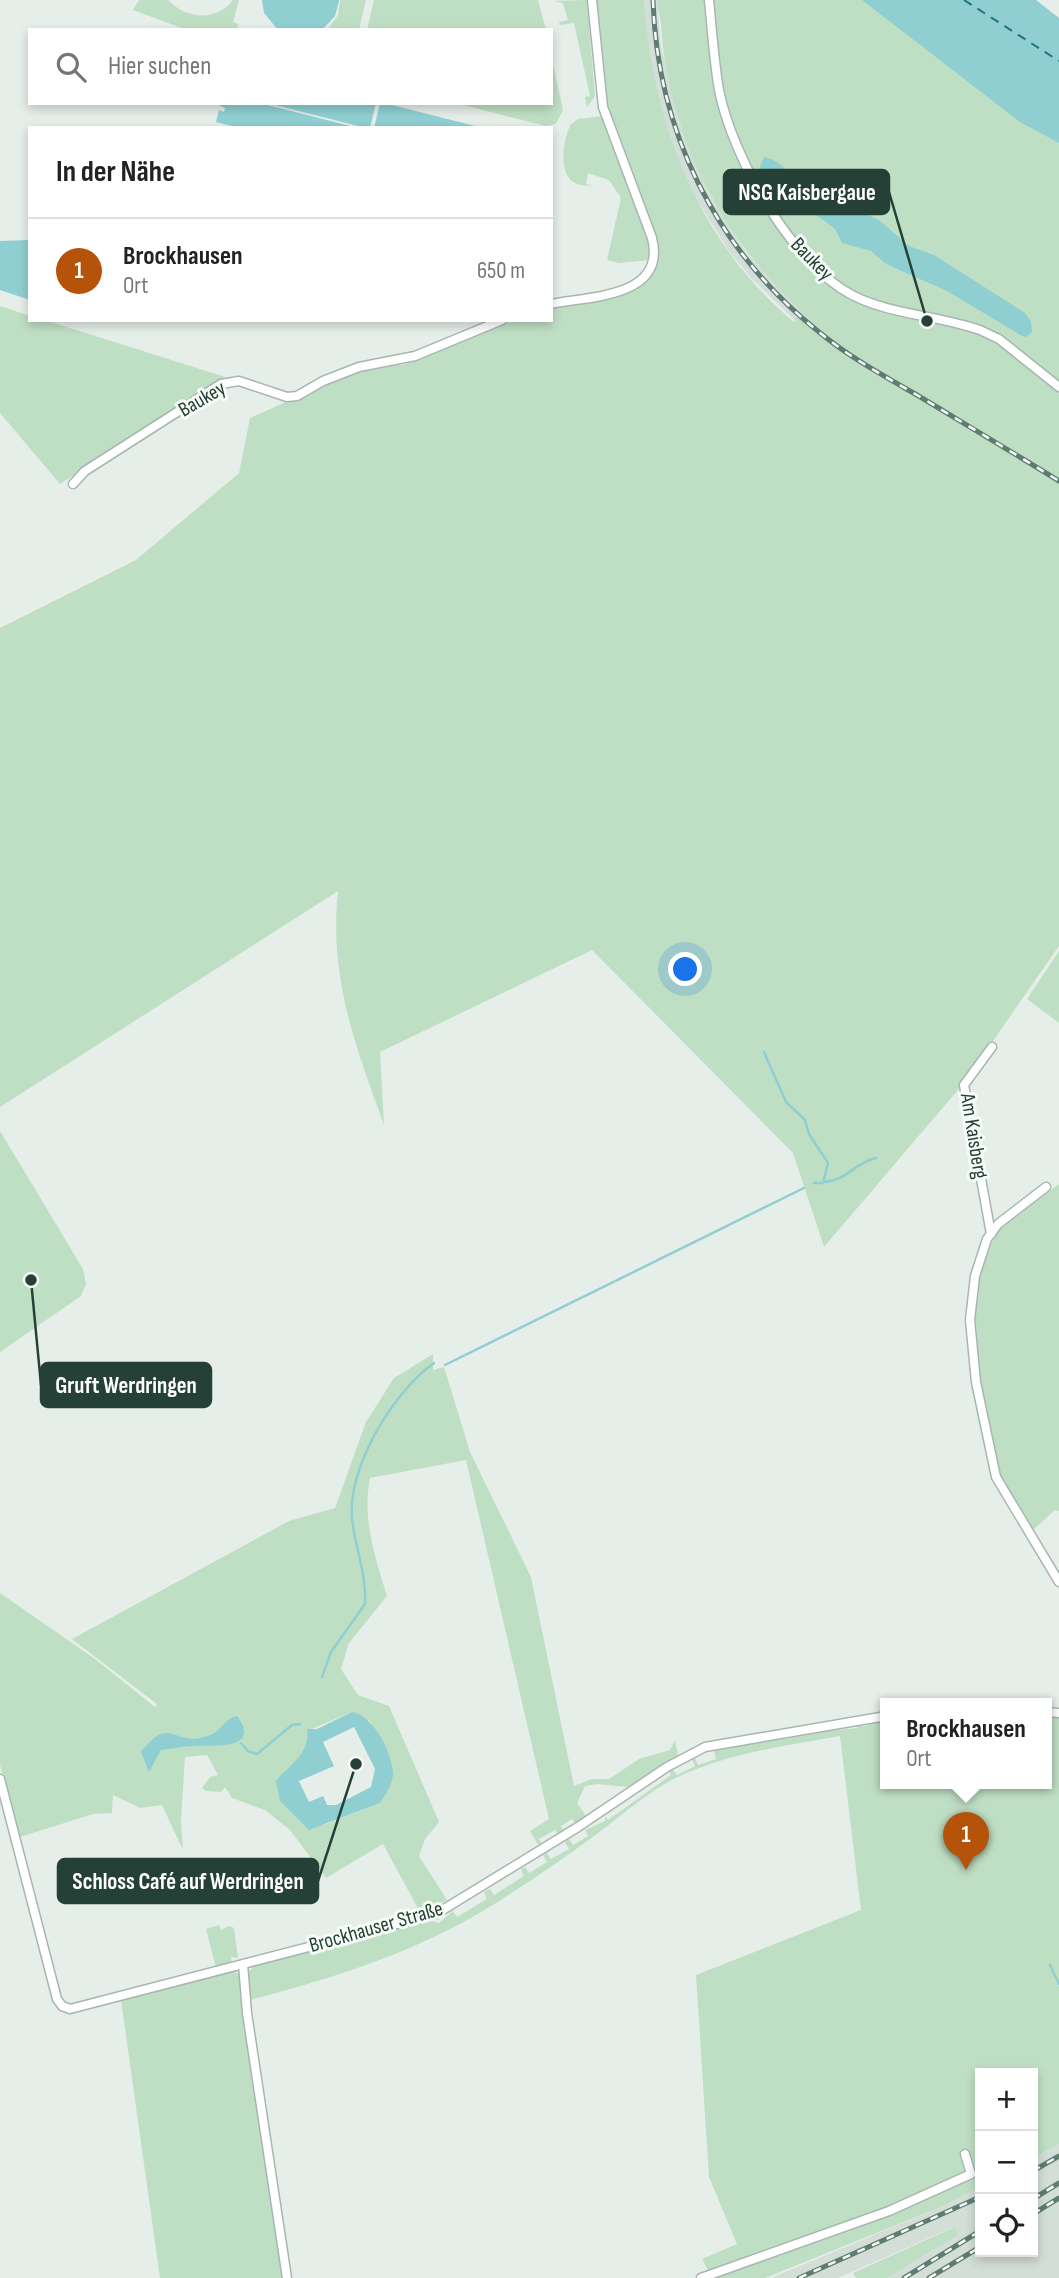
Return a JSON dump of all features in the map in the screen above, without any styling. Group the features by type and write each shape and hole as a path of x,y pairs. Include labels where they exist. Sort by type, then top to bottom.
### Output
{"street":[{"path":"553,304 618,293 645,275 654,258 652,238 603,107 592,0"},
{"name":"Baukey","path":"709,0 719,90 742,159 777,222 805,255 851,295 872,303 954,321 999,339 1059,387"},
{"name":"Baukey","path":"73,484 85,471 221,384 239,381 287,397 297,396 323,381 359,367 415,356 497,322"},
{"name":"Am Kaisberg","path":"991,1234 964,1085 992,1047"},
{"path":"1046,1187 998,1224 991,1234 975,1276 971,1297 971,1352 996,1477 1059,1583"},
{"name":"Brockhauser Straße","path":"0,1779 57,1999 62,2006 78,2008 436,1914 578,1828 667,1767 705,1747 880,1717"},
{"path":"243,1964 247,2013 286,2278"},
{"path":"704,2277 933,2193 971,2174 965,2154"}],"shaded area":[{"path":"644,0 657,0 661,46 678,120 710,196 747,253 805,314 810,335 752,279 729,251 692,192 675,152 657,95 647,42"},
{"path":"1059,2144 1059,2278 887,2278 957,2235 954,2227 838,2278 771,2278 946,2205 975,2189 975,2257 1038,2257 1038,2155"}],"green space":[{"path":"139,0 168,0 183,11 210,15 233,0 239,0 233,22 238,24 237,28 182,28 133,10"},
{"path":"340,0 366,0 359,28 328,28 338,15"},
{"path":"374,0 538,0 545,28 367,28"},
{"path":"587,0 595,96 587,107 585,97 590,96 574,23 560,25 559,22 568,20 563,3 553,1"},
{"path":"596,0 644,0 657,91 686,177 706,217 731,255 760,290 794,322 801,311 772,281 723,216 687,144 674,105 657,0 892,0 1059,131 1059,946 963,1084 824,1247 793,1153 592,950 380,1052 384,1125 354,1038 341,982 337,953 338,891 0,1107 0,628 136,560 239,473 250,418 360,369 379,365 403,365 504,322 553,322 553,306 608,297 633,286 649,263 655,241 654,232 607,105"},
{"path":"553,64 563,110 556,124 546,126 463,105 553,105"},
{"path":"603,116 648,234 649,260 619,263 607,260 621,198 609,180 588,173 586,184 592,185 580,185 572,181 564,165 563,154 571,124 578,119"},
{"path":"0,306 28,315 28,322 51,322 225,377 60,484 0,413"},
{"path":"1059,951 1059,1023 1027,999"},
{"path":"0,1131 83,1269 86,1284 81,1296 0,1352"},
{"path":"1059,1184 1059,1511 1055,1510 1032,1531 997,1477 972,1352 976,1276 999,1228"},
{"path":"433,1354 433,1370 444,1367 470,1452 531,1577 574,1786 592,1779 609,1779 639,1759 670,1750 675,1740 678,1756 629,1787 597,1784 585,1786 577,1803 588,1819 577,1826 572,1819 561,1826 564,1832 559,1836 555,1830 539,1839 543,1846 540,1848 530,1831 549,1819 466,1460 370,1478 369,1523 387,1596 349,1643 341,1669 358,1695 389,1706 439,1822 425,1839 419,1856 447,1900 420,1912 383,1844 326,1878 290,1830 265,1810 232,1798 225,1787 221,1792 206,1791 202,1788 210,1777 218,1775 207,1755 185,1757 181,1822 183,1850 162,1805 140,1808 113,1795 112,1813 93,1814 20,1837 0,1765 0,1593 95,1659 155,1707 157,1704 72,1639 289,1521 335,1508 366,1422 394,1378","holes":["352,1712 370,1721 388,1752 392,1780 380,1803 324,1825 284,1771 305,1749 307,1731"]},
{"path":"1052,1712 1059,1713 1059,2144 1038,2155 1038,2068 975,2068 975,2189 946,2205 765,2278 712,2278 702,2259 737,2244 709,2177 696,1975 861,1910 840,1736 736,1756 695,1769 647,1795 550,1868 467,1920 377,1961 250,2000 248,1972 255,1966 429,1920 439,1923 453,1911 457,1917 487,1899 484,1892 490,1889 494,1895 524,1876 521,1869 525,1867 529,1873 547,1862 543,1855 547,1853 551,1859 569,1849 565,1842 569,1839 573,1845 588,1836 585,1830 605,1821 605,1817 608,1820 671,1775 669,1771 672,1769 677,1775 695,1766 692,1759 695,1758 698,1765 716,1759 714,1750 838,1728 857,1728 856,1725 865,1726 880,1722 880,1789 1052,1789"},
{"path":"219,1925 221,1930 229,1926 234,1928 238,1958 231,1957 232,1963 216,1968 206,1929"},
{"path":"231,1971 239,1974 282,2278 160,2278 121,2000"},
{"path":"955,2227 958,2235 887,2278 856,2278 853,2273"}],"water":[{"path":"262,0 339,0 335,16 324,28 276,28 264,13"},
{"path":"862,0 1036,0 1059,18 1059,143 1020,122"},
{"path":"268,105 350,126 231,126 216,122 219,110 224,112 225,108 220,106"},
{"path":"275,105 376,105 370,126 358,126"},
{"path":"380,105 392,105 475,126 374,126"},
{"path":"764,157 786,170 793,194 788,197 774,193 760,167"},
{"path":"821,205 864,213 879,220 909,246 934,255 1025,313 1031,321 1032,332 1026,337 1022,336 947,291 886,264 871,251 842,243 835,229 815,214"},
{"path":"28,240 28,299 0,290 0,241"},
{"path":"352,1712 368,1720 389,1755 393,1777 380,1803 309,1830 280,1801 276,1781 302,1752 306,1745 307,1729 317,1729","holes":["354,1727 375,1769 371,1787 336,1805 327,1805 323,1796 309,1802 299,1781 334,1766 323,1742"]},
{"path":"237,1716 244,1735 239,1741 232,1744 161,1750 149,1772 141,1752 151,1740 167,1733 188,1738 210,1735 229,1719"}],"waterway":[{"path":"764,1052 786,1102 805,1120 809,1134 828,1163 823,1183 814,1183"},
{"path":"825,1182 833,1181 876,1158"},
{"path":"445,1365 804,1188"},
{"path":"322,1677 331,1652 365,1604 364,1583 352,1519 352,1499 357,1477 365,1455 389,1412 403,1392 434,1363"},
{"path":"241,1743 248,1751 257,1754 292,1725 300,1724"},
{"path":"1050,1965 1059,1984"}],"ferry route":[{"path":"964,0 1059,61"}],"railway":[{"path":"653,0 657,49 666,96 680,141 699,184 722,225 750,264 782,300 842,350 1059,481"},
{"path":"1038,2168 1059,2156"},
{"path":"1038,2196 1059,2183"},
{"path":"1038,2211 1059,2198"},
{"path":"799,2278 975,2199"},
{"path":"904,2278 975,2234"},
{"path":"929,2278 975,2250"}],"place":[{"name":"NSG Kaisbergaue","path":"927,321"},
{"name":"Gruft Werdringen","path":"31,1280"},
{"name":"Schloss Café auf Werdringen","path":"356,1764"},
{"name":"Brockhausen","path":"966,1870"}]}
